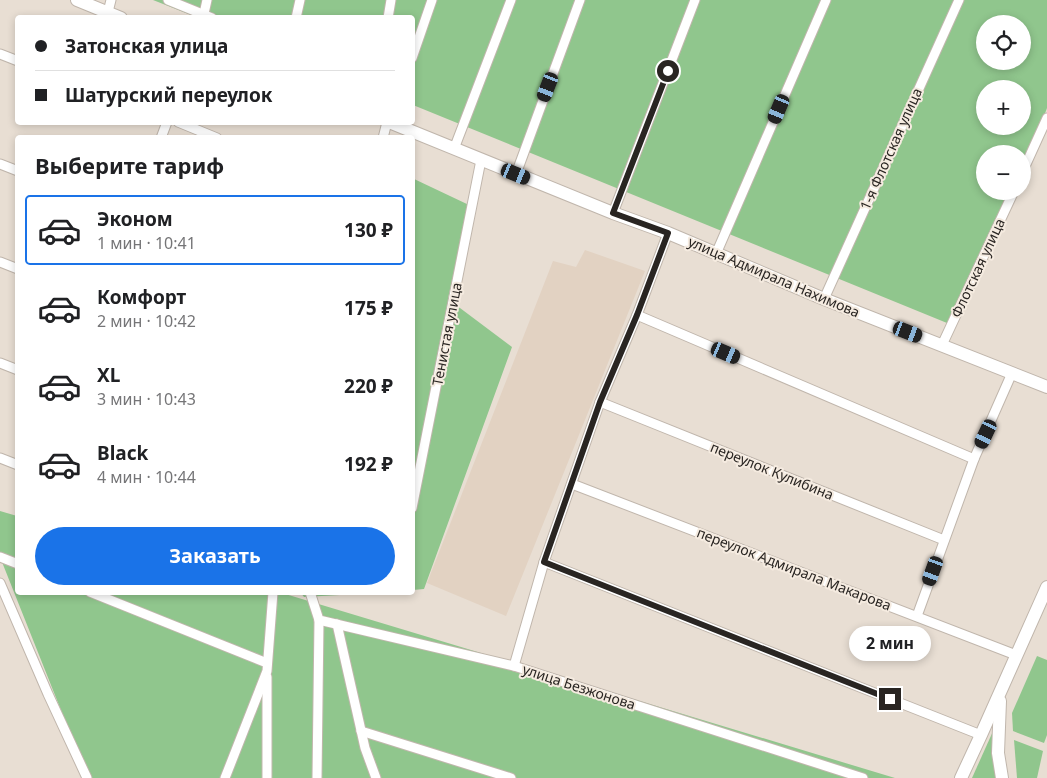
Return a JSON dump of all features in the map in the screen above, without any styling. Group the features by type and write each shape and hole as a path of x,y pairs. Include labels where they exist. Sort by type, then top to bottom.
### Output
{"main road":[{"path":"77,0 110,6"},
{"name":"улица Адмирала Нахимова","path":"394,125 613,213 668,233 824,299 1047,387"},
{"path":"961,778 1047,587"},
{"path":"1002,688 998,731 998,753 1002,778"}],"street":[{"path":"168,0 204,15"},
{"path":"206,0 206,15"},
{"path":"297,15 300,0"},
{"path":"388,15 391,0"},
{"path":"415,49 432,0"},
{"path":"454,148 511,0"},
{"path":"516,174 580,0"},
{"path":"613,213 695,0"},
{"path":"716,254 826,0"},
{"name":"1-я Флотская улица","path":"824,299 959,0"},
{"path":"0,54 15,60"},
{"path":"1031,153 1047,118"},
{"path":"185,125 210,135"},
{"name":"Тенистая улица","path":"415,493 481,160"},
{"path":"0,164 15,170"},
{"name":"Флотская улица","path":"942,345 1010,200"},
{"path":"514,666 544,562 600,402 637,315 668,233"},
{"path":"0,262 15,268"},
{"path":"637,315 974,459"},
{"path":"0,363 15,369"},
{"path":"917,616 974,459 1012,373"},
{"name":"переулок Кулибина","path":"600,402 944,540"},
{"path":"0,458 15,464"},
{"name":"переулок Адмирала Макарова","path":"572,484 1016,655"},
{"path":"0,557 15,563"},
{"path":"544,562 981,735"},
{"path":"0,582 86,778"},
{"path":"97,595 267,667"},
{"path":"267,777 267,667 273,595"},
{"path":"311,595 319,620 317,778"},
{"name":"улица Безжонова","path":"319,620 514,666 863,778"},
{"path":"337,624 365,748 376,778"},
{"path":"224,778 267,667"},
{"path":"361,731 511,778"}],"shaded area":[{"path":"585,250 645,271 506,616 427,583 553,261 576,267"}],"green space":[{"path":"153,0 1047,0 1047,108 1031,149 1031,145 976,145 976,200 1006,200 947,323 415,106 415,15 191,15"},
{"path":"415,179 469,205 448,299 512,347 424,589 415,590"},
{"path":"0,511 15,515 15,595 0,557"},
{"path":"15,595 289,595 895,778 88,778"},
{"path":"302,595 340,595 304,597"},
{"path":"1037,656 1047,660 1047,735 1044,743 1013,731 1012,713"},
{"path":"994,729 996,778 972,778"},
{"path":"1014,740 1043,751 1037,778 1017,778"}],"route":[{"path":"668,71 613,213 668,233 637,315 600,402 544,562 890,699"}]}
